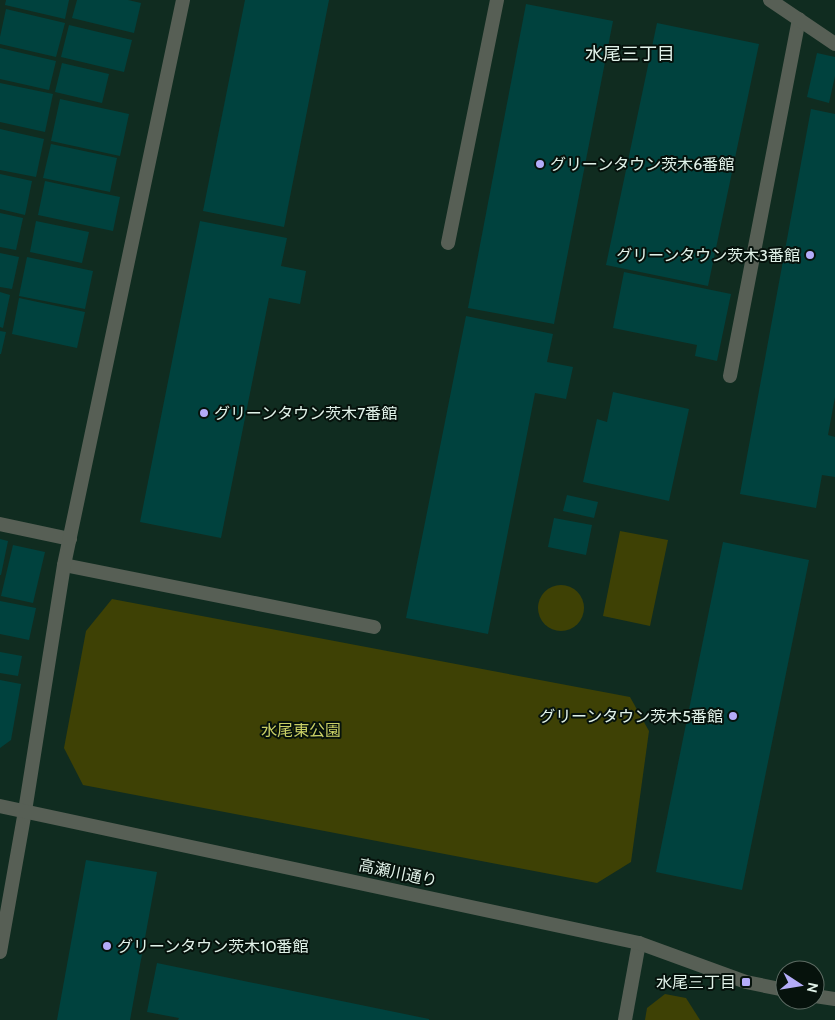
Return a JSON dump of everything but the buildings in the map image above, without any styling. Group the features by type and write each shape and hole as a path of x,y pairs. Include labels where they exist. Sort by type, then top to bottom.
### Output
{"street":[{"path":"0,952 25,811 64,565 183,0"},
{"path":"448,243 497,0"},
{"path":"770,0 784,4 799,19 835,44"},
{"path":"730,376 799,19"},
{"path":"0,524 70,539"},
{"path":"64,565 374,627"},
{"name":"高瀬川通り","path":"0,806 639,943 746,982 775,988"},
{"path":"625,1020 639,943"}],"green space":[{"path":"620,531 668,540 650,626 603,616"},
{"path":"566,585 578,591 583,599 583,617 578,625 570,630 556,631 544,625 539,617 538,603 544,591 552,586"},
{"name":"水尾東公園","path":"112,599 630,697 649,731 631,862 597,883 83,785 64,748 86,631"},
{"path":"665,994 686,998 700,1020 645,1020 647,1008"}],"place":[{"name":"グリーンタウン茨木6番館","path":"540,164"},
{"name":"グリーンタウン茨木3番館","path":"810,255"},
{"name":"グリーンタウン茨木7番館","path":"204,413"},
{"name":"グリーンタウン茨木5番館","path":"733,716"},
{"name":"グリーンタウン茨木10番館","path":"107,946"},
{"name":"水尾三丁目","path":"746,982"}],"district":[{"name":"水尾三丁目","path":"630,54"}]}
